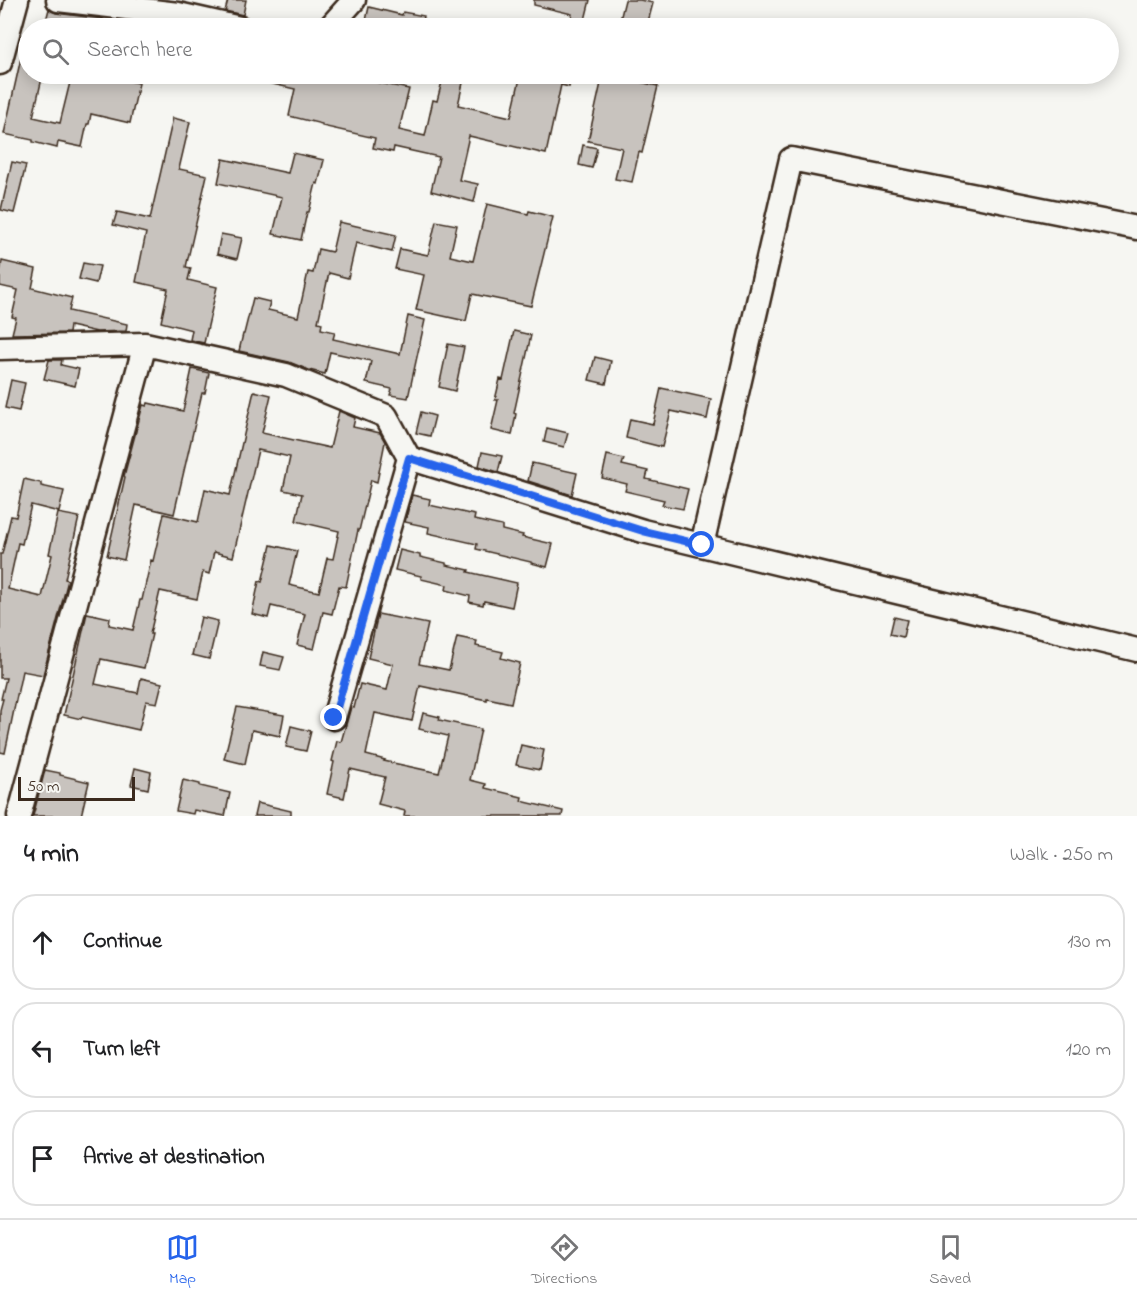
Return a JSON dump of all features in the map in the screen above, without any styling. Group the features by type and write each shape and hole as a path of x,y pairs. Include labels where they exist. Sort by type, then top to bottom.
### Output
{"street":[{"path":"0,63 18,0"},
{"path":"58,0 196,18"},
{"path":"338,18 354,0"},
{"path":"702,545 791,159 1137,228"},
{"path":"0,348 145,344 286,375 386,417 409,458 643,531 1137,650"},
{"path":"19,816 145,344"},
{"path":"334,718 409,458"}],"building":[{"path":"228,0 246,0 243,15 225,11"},
{"path":"534,0 590,0 586,18 571,18 572,14 534,5"},
{"path":"625,0 653,3 649,18 620,18"},
{"path":"369,7 402,15 403,12 424,16 424,18 367,18"},
{"path":"49,9 56,13 95,18 47,18"},
{"path":"18,71 18,84 41,84 33,117 60,123 70,84 139,84 130,123 91,114 82,147 58,142 57,148 4,134"},
{"path":"272,84 384,84 409,89 399,130 425,136 433,100 437,101 441,84 463,84 458,105 511,117 519,84 570,84 569,87 561,85 546,154 469,136 459,180 478,184 474,202 431,191 439,157 394,147 393,152 373,148 375,138 289,116 295,89"},
{"path":"601,84 658,86 642,153 639,152 632,182 615,179 622,148 588,141"},
{"path":"173,118 190,122 179,169 207,175 186,267 191,268 188,280 217,287 204,343 190,340 192,330 161,322 168,289 136,282 146,233 113,225 117,212 150,219"},
{"path":"583,145 597,148 592,168 579,165"},
{"path":"293,153 324,160 309,212 307,212 301,240 273,234 282,197 218,183 223,159 288,173"},
{"path":"12,162 26,165 14,213 1,210"},
{"path":"487,204 528,214 529,211 553,217 531,306 472,294 466,321 416,310 424,275 395,269 400,249 428,255 436,221 457,225 450,256 473,261"},
{"path":"339,222 396,235 392,252 356,243 348,278 329,273 318,322 322,323 321,329 335,332 333,339 400,354 408,316 425,320 408,398 390,395 392,389 366,383 371,361 330,352 325,374 289,362 239,351 253,298 270,302 268,310 298,317 308,272 313,273 318,249 332,252"},
{"path":"221,234 242,238 237,259 217,254"},
{"path":"2,261 36,269 32,288 72,298 69,311 127,324 126,331 97,332 70,326 69,333 12,334 16,318 12,317 18,290 0,286"},
{"path":"83,263 100,266 96,283 79,279"},
{"path":"514,331 531,335 514,413 516,414 512,435 491,430 498,400 495,400 500,379 503,380"},
{"path":"448,344 464,347 455,391 439,387"},
{"path":"595,357 611,361 606,384 589,380"},
{"path":"49,360 62,360 61,365 79,369 75,386 44,379"},
{"path":"192,369 209,373 205,393 202,393 174,514 136,505 124,560 107,556 124,476 143,405 147,406 148,403 183,411"},
{"path":"11,380 25,383 19,411 5,408"},
{"path":"661,388 711,399 707,419 671,411 662,447 626,438 630,419 653,424"},
{"path":"254,391 271,395 262,433 330,448 339,411 355,418 353,427 380,433 385,442 377,482 371,480 346,587 339,586 332,614 323,612 314,649 297,645 305,614 271,606 268,618 252,614 259,581 262,582 271,545 297,551 289,585 319,592 327,558 333,559 339,531 296,521 302,494 283,490 290,457 258,450 233,557 214,552 209,574 203,572 197,599 160,591 144,668 101,659 95,684 138,693 141,678 162,683 157,703 146,701 139,730 64,715 87,613 110,618 109,625 133,630 164,514 198,522 205,489 230,495"},
{"path":"421,412 435,416 430,436 416,433"},
{"path":"547,428 568,433 564,447 544,442"},
{"path":"482,452 502,456 498,472 479,466"},
{"path":"607,455 624,459 622,465 648,471 646,479 688,489 683,509 662,505 664,500 625,491 627,484 602,478"},
{"path":"532,463 577,473 572,495 528,481"},
{"path":"24,479 41,483 41,486 64,491 59,512 31,505 22,544 18,543 8,589 42,597 52,555 49,554 58,513 79,517 65,579 68,580 43,675 22,671 5,753 0,752 0,710 6,678 0,678 0,554 2,554 11,516 16,517"},
{"path":"412,495 430,499 429,505 475,515 474,520 502,526 502,530 553,544 547,567 476,549 477,544 428,533 429,527 405,522"},
{"path":"400,550 469,570 468,572 517,583 512,607 484,601 483,605 469,602 470,596 446,590 447,585 395,570"},
{"path":"378,614 428,624 419,664 449,670 457,637 477,641 476,646 503,652 501,658 520,663 511,703 420,686 412,721 375,713 366,755 439,773 448,736 419,729 423,713 440,717 439,720 481,729 470,780 486,784 485,788 522,797 521,801 563,811 562,816 404,816 405,811 378,804 385,777 350,769 344,798 327,794 337,741 341,742 360,684 387,690 393,664 368,658"},
{"path":"201,617 218,621 209,659 192,655"},
{"path":"894,617 907,620 903,637 890,634"},
{"path":"263,652 284,657 280,670 260,666"},
{"path":"237,707 284,715 280,736 252,730 245,764 224,759"},
{"path":"291,726 311,731 306,751 286,747"},
{"path":"521,745 544,750 540,770 516,765"},
{"path":"135,768 151,772 148,789 131,785"},
{"path":"45,770 89,782 81,816 33,816"},
{"path":"183,780 230,793 225,816 194,810 193,814 176,811"},
{"path":"257,803 291,811 291,816 254,816"}],"route":[{"path":"334,718 409,458 643,531 702,545"}]}
